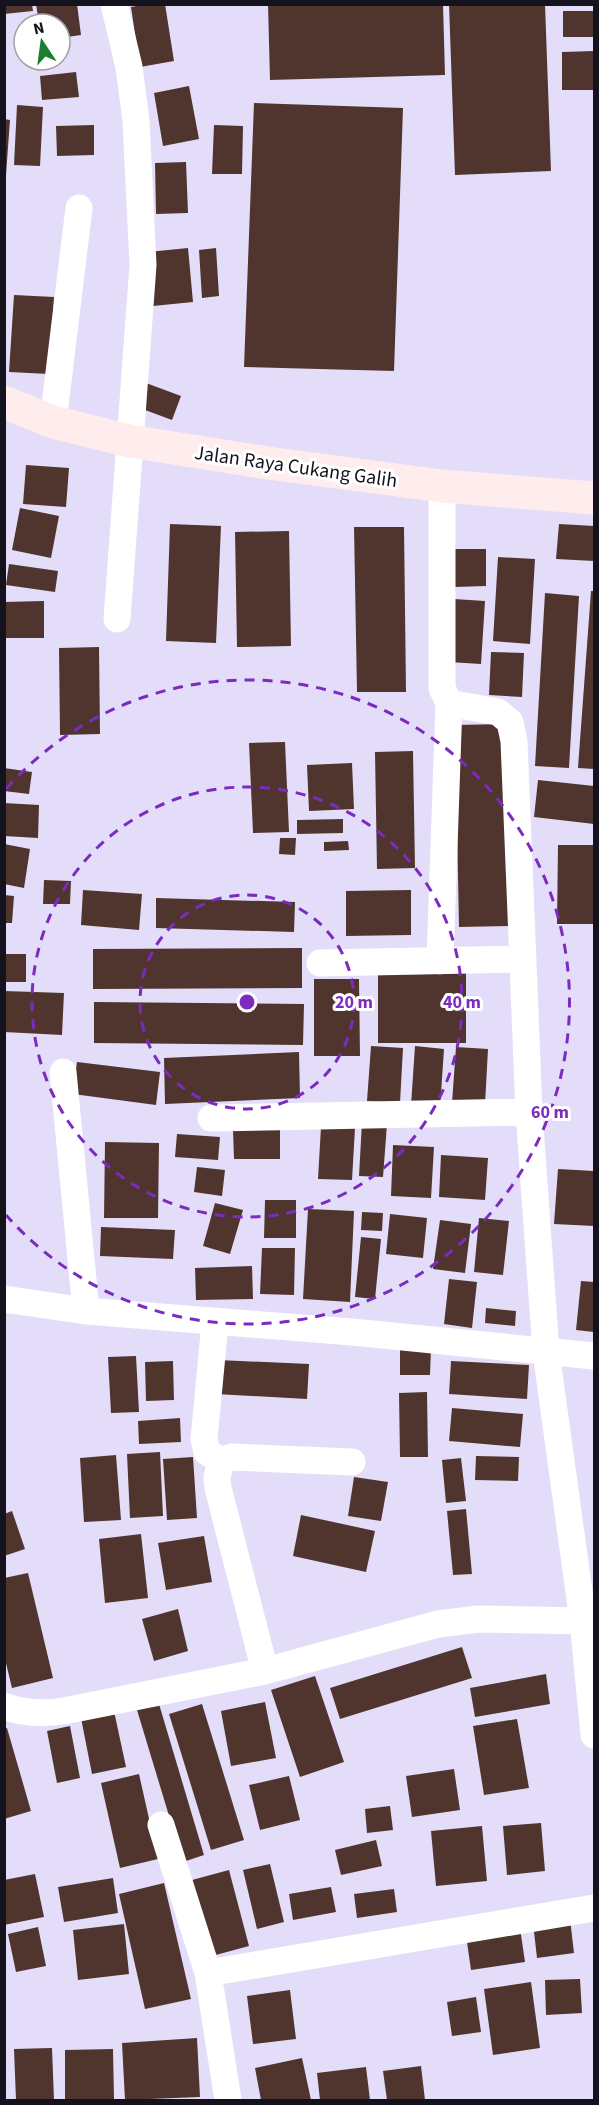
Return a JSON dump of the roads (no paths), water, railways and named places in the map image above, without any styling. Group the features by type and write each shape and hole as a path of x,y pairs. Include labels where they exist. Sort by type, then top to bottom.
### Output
{"main road":[{"name":"Jalan Raya Cukang Galih","path":"4,402 53,422 129,441 268,463 442,486 594,498"}],"street":[{"path":"114,4 129,67 136,121 143,265 117,619"},
{"path":"53,422 79,208"},
{"path":"440,961 449,703 442,688 441,669 442,486"},
{"path":"449,703 498,712 510,722 514,741 529,1112 546,1352 583,1621 594,1735"},
{"path":"320,963 523,959"},
{"path":"63,1072 86,1311"},
{"path":"211,1118 529,1112"},
{"path":"4,1299 86,1311 215,1323 352,1332 594,1356"},
{"path":"215,1323 204,1439 207,1452 221,1461"},
{"path":"221,1461 232,1457 352,1462"},
{"path":"221,1461 217,1477 218,1488 266,1671"},
{"path":"4,1706 17,1711 50,1713 266,1671 438,1624 478,1619 583,1621"},
{"path":"161,1825 208,1973 228,2100"},
{"path":"208,1973 594,1908"}]}
